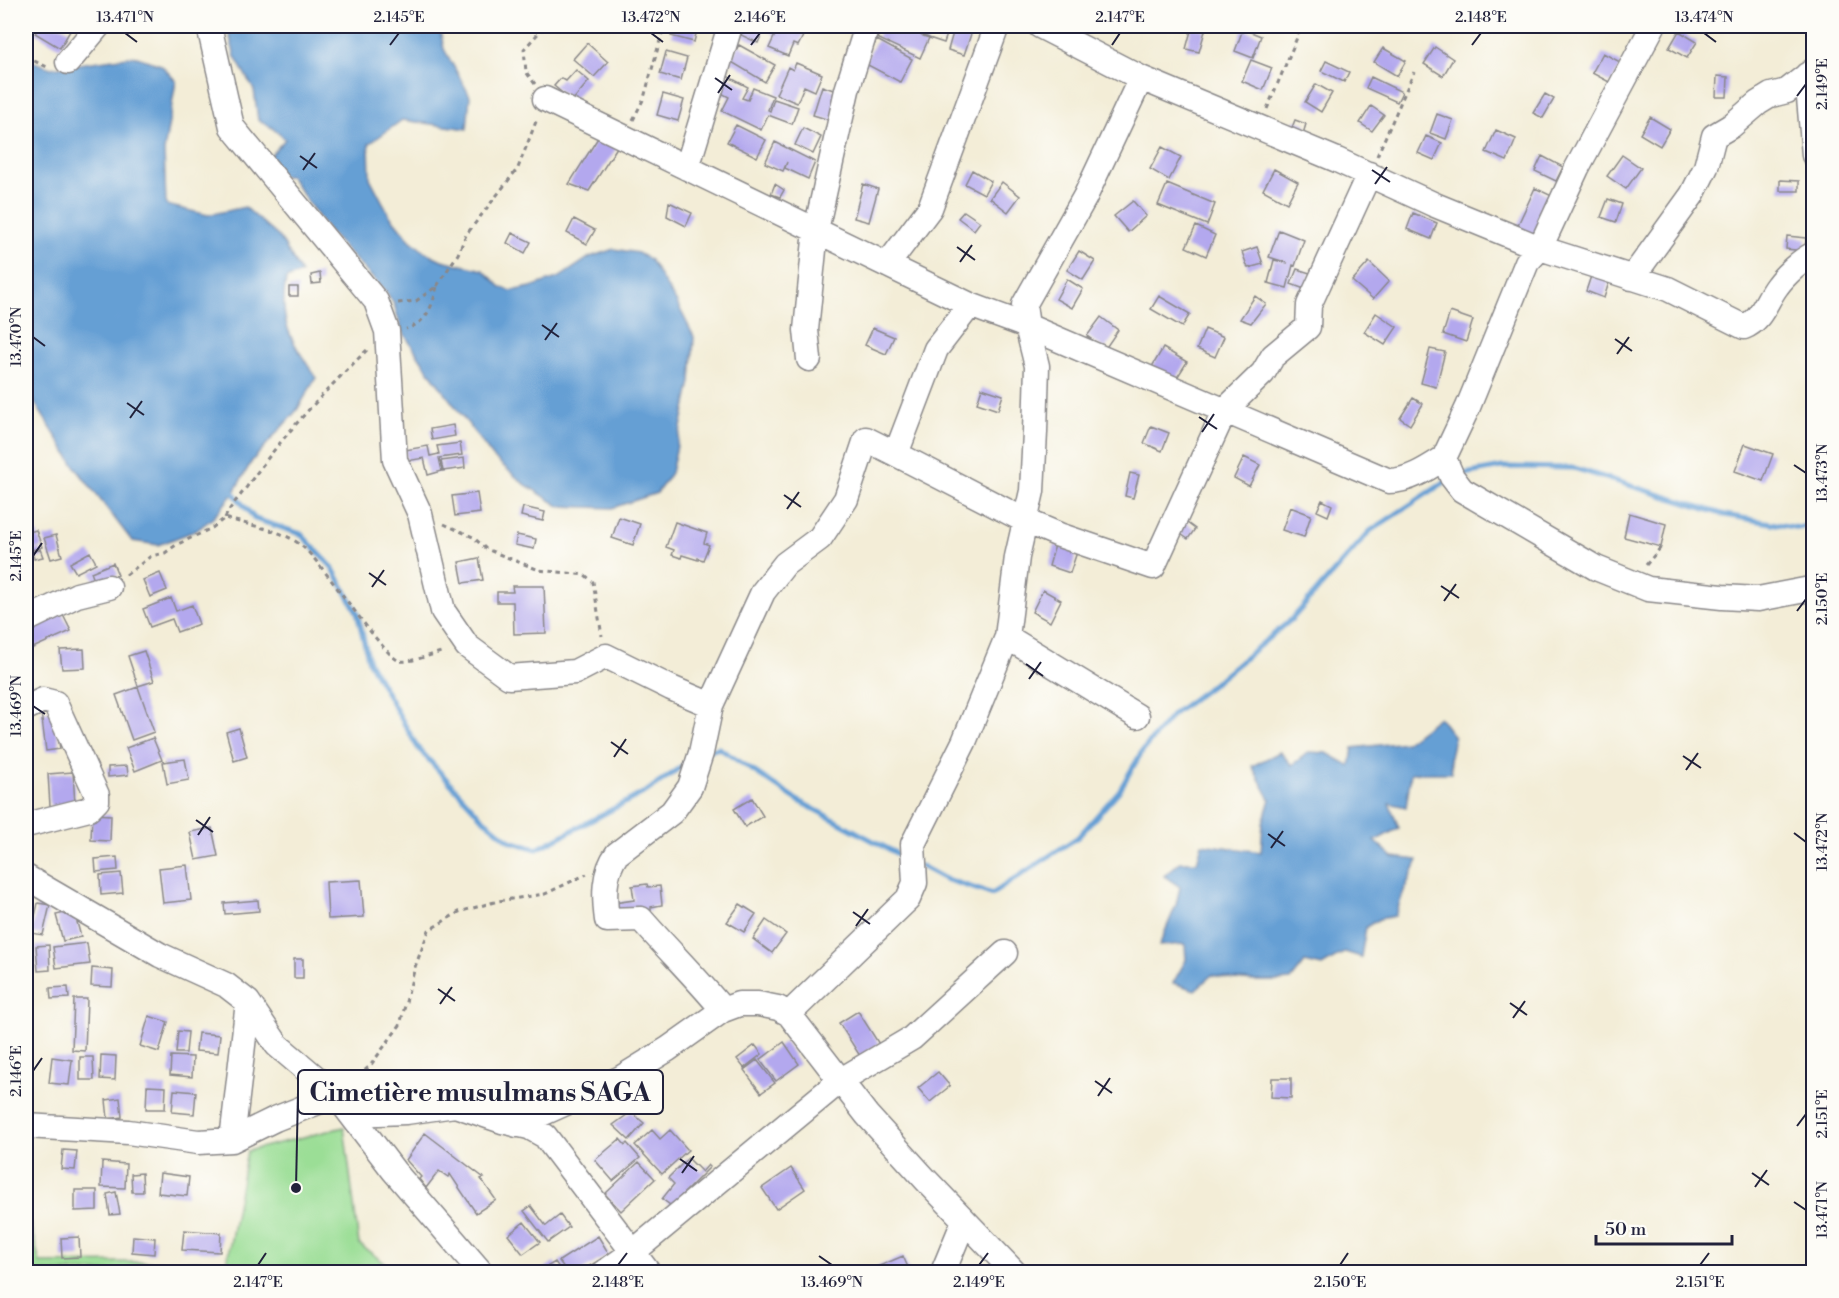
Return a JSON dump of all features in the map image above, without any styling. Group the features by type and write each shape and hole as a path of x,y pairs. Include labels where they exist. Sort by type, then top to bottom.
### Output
{"street":[{"path":"68,62 98,26"},
{"path":"209,26 232,127 376,301 394,331 395,460 420,514 443,611 467,646 509,677 574,672 606,656 670,688 711,705"},
{"path":"687,168 730,26"},
{"path":"809,359 806,330 816,230 847,90 867,26"},
{"path":"887,265 930,208 997,26"},
{"path":"1040,26 1141,78 1540,248 1668,289 1744,327 1752,324 1759,316 1778,284 1807,257 1814,254"},
{"path":"545,99 970,305 1225,410 1389,481 1398,481 1414,476 1444,458 1468,407 1527,262 1540,248 1577,168 1653,26"},
{"path":"1632,278 1692,195 1706,167 1714,136 1731,126 1758,103 1771,95 1787,91 1810,73"},
{"path":"1810,73 1814,155"},
{"path":"789,1014 908,899 915,883 914,844 964,742 1007,638 1017,557 1032,490 1037,366 1024,305 1085,197 1141,78"},
{"path":"723,1010 694,975 641,919 607,920 604,901 607,873 611,862 624,849 672,812 690,787 701,753 711,705 763,592 785,564 820,538 846,499 866,439 1026,521 1059,535 1154,567 1225,410 1263,373 1273,356 1308,327 1309,305 1369,174"},
{"path":"897,454 936,349 970,305"},
{"path":"1444,458 1452,477 1462,490 1596,568 1648,589 1758,599 1810,589"},
{"path":"26,620 77,595 108,587"},
{"path":"1007,638 1137,717"},
{"path":"26,708 43,700 55,703 97,795 97,801 89,809 26,825"},
{"path":"26,877 159,956 226,985 248,1002 277,1045 336,1095 394,1171 481,1272"},
{"path":"605,1272 633,1252 841,1080 912,1038 1005,952"},
{"path":"232,1140 248,1002"},
{"path":"517,1125 621,1078 668,1049 723,1010 739,1004 758,1004 778,1008 789,1014 867,1114 964,1221 1014,1272"},
{"path":"26,1116 26,1126 128,1132 198,1142 232,1140 275,1119 336,1095"},
{"path":"351,1114 406,1112 455,1105 529,1127 545,1136 648,1272"},
{"path":"943,1272 964,1221"}],"path":[{"path":"394,304 416,301 437,286 458,254 465,235 518,168 545,99 526,72 524,49 545,26"},
{"path":"624,137 644,98 664,26"},
{"path":"1259,127 1301,28 1305,26"},
{"path":"1369,174 1414,72"},
{"path":"108,587 152,556 165,553 176,545 212,528 225,518 229,507 297,421 394,331 417,326 433,306 437,286"},
{"path":"420,514 473,537 486,549 539,570 585,575 593,582 606,656"},
{"path":"225,518 288,537 302,546 321,565 393,658 401,662 467,646"},
{"path":"336,1095 370,1065 400,1025 415,967 429,930 459,912 498,901 545,894 611,862"}],"green space":[{"path":"344,1127 359,1244 397,1272 26,1272 26,1224 30,1224 40,1263 227,1261 247,1151"}],"water":[{"path":"227,26 439,26 444,49 470,96 467,129 402,120 369,144 370,178 390,216 410,240 425,252 442,260 483,270 501,287 511,291 560,277 590,257 614,249 638,253 650,260 676,301 694,337 691,382 671,473 657,493 612,508 559,506 523,483 493,457 430,373 402,331 394,304 386,292 329,232 290,176 274,176 264,163 285,139 258,120 254,90 235,57"},
{"path":"134,56 161,65 176,81 164,151 166,205 208,215 245,207 280,238 301,273 286,279 284,309 286,321 294,342 316,378 297,410 252,461 232,495 214,517 197,530 158,545 132,541 76,468 26,389 26,59 51,68"},
{"path":"1439,717 1454,737 1450,757 1452,773 1411,773 1406,807 1389,803 1399,828 1375,841 1393,857 1418,860 1395,916 1379,919 1366,927 1361,957 1345,952 1322,966 1305,962 1291,980 1252,981 1212,975 1195,990 1173,983 1186,960 1185,944 1159,946 1176,905 1180,887 1164,876 1180,862 1197,862 1202,844 1261,852 1263,823 1270,799 1252,766 1280,752 1292,765 1309,752 1327,753 1350,766 1353,748 1406,742"}],"building":[{"path":"40,26 61,26 70,31 60,48 35,33"},
{"path":"674,26 698,26 694,42 671,36"},
{"path":"745,26 765,26 758,43 741,35"},
{"path":"772,26 797,26 806,30 798,46 793,44 788,56 769,48 775,35 769,32"},
{"path":"883,26 901,26 929,38 920,58 877,38"},
{"path":"926,26 950,26 944,43 923,36"},
{"path":"955,26 972,31 964,55 948,50"},
{"path":"1192,27 1205,31 1199,52 1186,49"},
{"path":"1243,29 1261,36 1253,58 1235,51"},
{"path":"1679,31 1697,42 1687,58 1669,48"},
{"path":"877,40 912,59 900,82 864,63"},
{"path":"587,43 608,62 594,77 573,59"},
{"path":"739,45 775,65 765,82 730,61"},
{"path":"1435,47 1453,59 1443,76 1424,64"},
{"path":"1383,48 1406,61 1397,76 1374,62"},
{"path":"666,52 687,58 681,80 660,74"},
{"path":"1603,53 1622,63 1611,83 1592,73"},
{"path":"1251,60 1272,68 1263,90 1242,81"},
{"path":"1326,61 1349,72 1344,82 1321,71"},
{"path":"796,63 822,74 815,91 804,86 797,103 776,94 788,67 793,70"},
{"path":"576,70 589,81 572,101 554,86 561,78 566,81"},
{"path":"721,73 748,87 742,98 748,100 753,88 773,96 768,110 770,111 774,99 798,107 792,124 768,115 761,130 722,111 729,97 714,89"},
{"path":"1717,76 1728,77 1727,97 1716,97"},
{"path":"1371,77 1402,92 1397,102 1366,88"},
{"path":"1316,84 1332,93 1321,112 1305,102"},
{"path":"822,86 842,93 833,121 813,115"},
{"path":"663,94 684,100 678,121 657,115"},
{"path":"1545,94 1554,99 1543,118 1533,113"},
{"path":"1371,106 1384,115 1372,131 1360,123"},
{"path":"1437,114 1453,120 1446,139 1430,133"},
{"path":"1650,117 1670,129 1660,146 1640,134"},
{"path":"1295,120 1306,124 1303,134 1291,130"},
{"path":"736,125 766,140 757,157 727,142"},
{"path":"803,128 821,137 813,154 795,145"},
{"path":"1496,130 1516,139 1507,161 1486,152"},
{"path":"601,133 621,141 589,191 569,184"},
{"path":"1426,136 1442,143 1434,160 1418,153"},
{"path":"775,142 815,162 808,179 785,168 787,162 783,171 765,163"},
{"path":"1162,147 1181,157 1169,180 1150,169"},
{"path":"1622,155 1641,168 1626,189 1607,176"},
{"path":"1542,156 1563,167 1556,181 1535,171"},
{"path":"1274,169 1298,182 1287,203 1263,190"},
{"path":"972,170 991,181 984,194 965,184"},
{"path":"1780,180 1799,181 1799,191 1780,191"},
{"path":"1002,182 1020,196 1008,212 990,198"},
{"path":"775,184 784,190 780,197 771,194"},
{"path":"863,184 878,189 869,222 854,218"},
{"path":"1167,184 1215,204 1207,225 1158,205"},
{"path":"1535,188 1554,197 1536,238 1516,229"},
{"path":"1608,199 1622,204 1616,222 1601,217"},
{"path":"1133,201 1146,216 1128,232 1114,216"},
{"path":"669,202 692,213 686,226 667,216"},
{"path":"964,211 980,222 974,230 958,218"},
{"path":"1413,213 1437,223 1431,239 1407,229"},
{"path":"574,219 595,230 587,244 567,233"},
{"path":"1196,226 1215,235 1206,256 1186,247"},
{"path":"1279,230 1304,240 1295,266 1293,265 1287,288 1268,283 1274,260 1288,263 1269,257"},
{"path":"512,233 531,242 525,253 507,243"},
{"path":"1787,236 1806,238 1805,251 1786,249"},
{"path":"1257,247 1263,264 1248,268 1242,252"},
{"path":"1079,251 1095,261 1083,280 1067,270"},
{"path":"1369,262 1389,281 1373,299 1352,281"},
{"path":"1297,269 1310,273 1307,290 1291,284"},
{"path":"320,273 321,283 312,284 311,275"},
{"path":"1592,273 1610,279 1604,298 1586,291"},
{"path":"1067,279 1083,289 1072,308 1056,299"},
{"path":"289,287 298,287 298,296 289,296"},
{"path":"1159,296 1190,314 1182,327 1151,309"},
{"path":"1255,296 1266,304 1251,323 1240,319"},
{"path":"1450,312 1473,320 1466,342 1443,334"},
{"path":"1376,313 1397,327 1385,345 1364,332"},
{"path":"1101,317 1118,330 1105,349 1087,336"},
{"path":"873,328 894,337 886,354 865,345"},
{"path":"1205,329 1224,337 1215,357 1197,349"},
{"path":"1163,348 1187,362 1173,384 1150,370"},
{"path":"1430,349 1445,352 1436,387 1421,383"},
{"path":"982,388 1003,395 998,410 977,403"},
{"path":"1413,398 1423,404 1410,425 1400,418"},
{"path":"453,425 455,436 432,440 430,429"},
{"path":"1151,426 1169,433 1162,451 1144,443"},
{"path":"460,443 462,455 439,458 442,471 428,475 424,458 407,461 405,450 428,446 430,456 439,454 437,446"},
{"path":"1745,444 1773,454 1763,481 1735,471"},
{"path":"1244,457 1260,465 1249,486 1234,478"},
{"path":"464,458 465,468 443,471 441,461"},
{"path":"1130,473 1139,475 1133,498 1125,496"},
{"path":"477,493 480,513 455,516 452,496"},
{"path":"1322,500 1332,505 1328,516 1317,511"},
{"path":"523,507 545,512 543,521 521,516"},
{"path":"1290,507 1311,515 1304,537 1282,530"},
{"path":"1629,513 1666,524 1661,547 1624,537"},
{"path":"619,517 640,524 633,545 612,538"},
{"path":"1179,517 1195,529 1188,539 1172,528"},
{"path":"675,522 707,533 704,543 709,545 703,560 672,555 674,550 666,547"},
{"path":"36,530 42,547 32,550 26,533"},
{"path":"56,535 62,556 51,559 44,538"},
{"path":"517,535 536,539 534,549 515,545"},
{"path":"1055,545 1077,552 1070,573 1049,566"},
{"path":"40,549 43,557 34,559 32,552"},
{"path":"90,552 96,563 76,573 70,563"},
{"path":"479,558 483,580 463,583 459,562"},
{"path":"113,563 118,575 95,583 91,572"},
{"path":"160,573 167,590 150,597 143,580"},
{"path":"512,586 544,586 546,633 514,634 513,602 497,602 497,592 513,592"},
{"path":"1043,590 1061,600 1050,622 1032,612"},
{"path":"171,598 176,611 192,605 199,624 177,632 172,619 150,627 143,609"},
{"path":"62,613 71,631 26,651 26,629"},
{"path":"84,649 85,668 62,669 60,650"},
{"path":"144,651 154,681 138,686 128,656"},
{"path":"138,687 154,732 132,740 116,695"},
{"path":"54,711 60,749 46,751 41,712"},
{"path":"239,728 247,757 234,761 226,732"},
{"path":"153,738 162,760 135,771 126,748"},
{"path":"185,759 189,780 167,784 163,762"},
{"path":"127,766 128,775 108,777 108,767"},
{"path":"73,772 75,805 50,806 48,774"},
{"path":"752,798 763,816 745,827 734,809"},
{"path":"92,814 111,815 110,841 91,840"},
{"path":"212,828 218,856 196,860 190,832"},
{"path":"117,857 118,870 96,872 95,859"},
{"path":"187,865 191,900 163,903 159,868"},
{"path":"121,873 123,893 101,895 100,875"},
{"path":"361,880 364,917 328,919 326,882"},
{"path":"647,884 648,887 660,886 662,905 651,907 651,911 616,916 614,903 634,900 632,886"},
{"path":"258,900 259,911 225,914 224,903"},
{"path":"38,903 50,905 43,935 31,933"},
{"path":"740,904 756,914 744,932 727,922"},
{"path":"74,911 81,937 63,941 56,915"},
{"path":"766,920 786,934 772,953 753,939"},
{"path":"87,943 90,964 56,968 53,947"},
{"path":"49,945 50,970 38,971 36,946"},
{"path":"294,959 303,959 303,978 294,978"},
{"path":"92,968 113,970 112,987 91,986"},
{"path":"68,987 69,998 51,999 50,988"},
{"path":"74,999 87,999 85,1051 72,1050"},
{"path":"858,1011 879,1044 860,1056 839,1023"},
{"path":"149,1016 168,1022 159,1052 140,1046"},
{"path":"178,1031 188,1032 186,1053 176,1053"},
{"path":"198,1033 220,1035 218,1053 196,1051"},
{"path":"784,1042 799,1064 776,1081 760,1060"},
{"path":"755,1045 762,1054 744,1068 737,1059"},
{"path":"101,1055 116,1056 115,1080 100,1079"},
{"path":"171,1056 193,1057 192,1077 170,1075"},
{"path":"52,1057 72,1060 69,1085 49,1083"},
{"path":"80,1057 93,1057 94,1080 80,1080"},
{"path":"757,1060 775,1083 761,1093 744,1070"},
{"path":"938,1072 950,1086 930,1102 918,1088"},
{"path":"1272,1078 1291,1078 1291,1098 1271,1097"},
{"path":"147,1086 166,1087 165,1109 146,1109"},
{"path":"174,1090 196,1092 194,1114 172,1112"},
{"path":"120,1098 122,1117 108,1119 106,1100"},
{"path":"631,1112 644,1123 629,1140 613,1125"},
{"path":"652,1130 660,1139 670,1130 688,1150 662,1174 635,1145"},
{"path":"425,1133 484,1178 481,1179 496,1200 476,1213 450,1174 448,1177 439,1171 426,1188 419,1179 421,1177 406,1160"},
{"path":"620,1139 625,1145 627,1143 640,1158 613,1181 595,1160"},
{"path":"63,1150 77,1151 75,1170 61,1169"},
{"path":"688,1158 702,1172 708,1165 710,1167 673,1207 662,1199 674,1184 668,1178"},
{"path":"102,1162 126,1164 125,1188 101,1187"},
{"path":"639,1162 655,1179 621,1211 605,1194"},
{"path":"791,1168 805,1189 776,1209 762,1188"},
{"path":"142,1173 143,1192 132,1192 131,1174"},
{"path":"160,1173 189,1177 187,1196 158,1193"},
{"path":"75,1190 97,1190 97,1210 75,1211"},
{"path":"116,1192 120,1214 110,1215 107,1194"},
{"path":"531,1206 546,1226 560,1215 569,1227 548,1242 524,1211"},
{"path":"524,1222 540,1242 523,1254 508,1235"},
{"path":"184,1230 221,1233 220,1252 182,1250"},
{"path":"133,1236 155,1238 154,1254 132,1252"},
{"path":"598,1236 609,1254 580,1272 567,1272 559,1261"},
{"path":"79,1237 80,1257 62,1258 61,1238"},
{"path":"903,1256 910,1272 877,1272 875,1268"},
{"path":"555,1262 562,1272 538,1272"}],"waterway":[{"path":"1459,475 1502,467 1574,468 1725,515 1799,528 1814,523"},
{"path":"921,866 945,879 992,894 1078,837 1119,791 1143,750 1173,714 1292,619 1370,531 1448,480"},
{"path":"229,488 255,519 301,534 332,567 357,612 369,662 418,748 483,819 510,841 537,849 647,791 690,761"},
{"path":"708,751 719,748 797,800 907,859"}],"place":[{"name":"Cimetière musulmans SAGA","path":"296,1188"}]}
